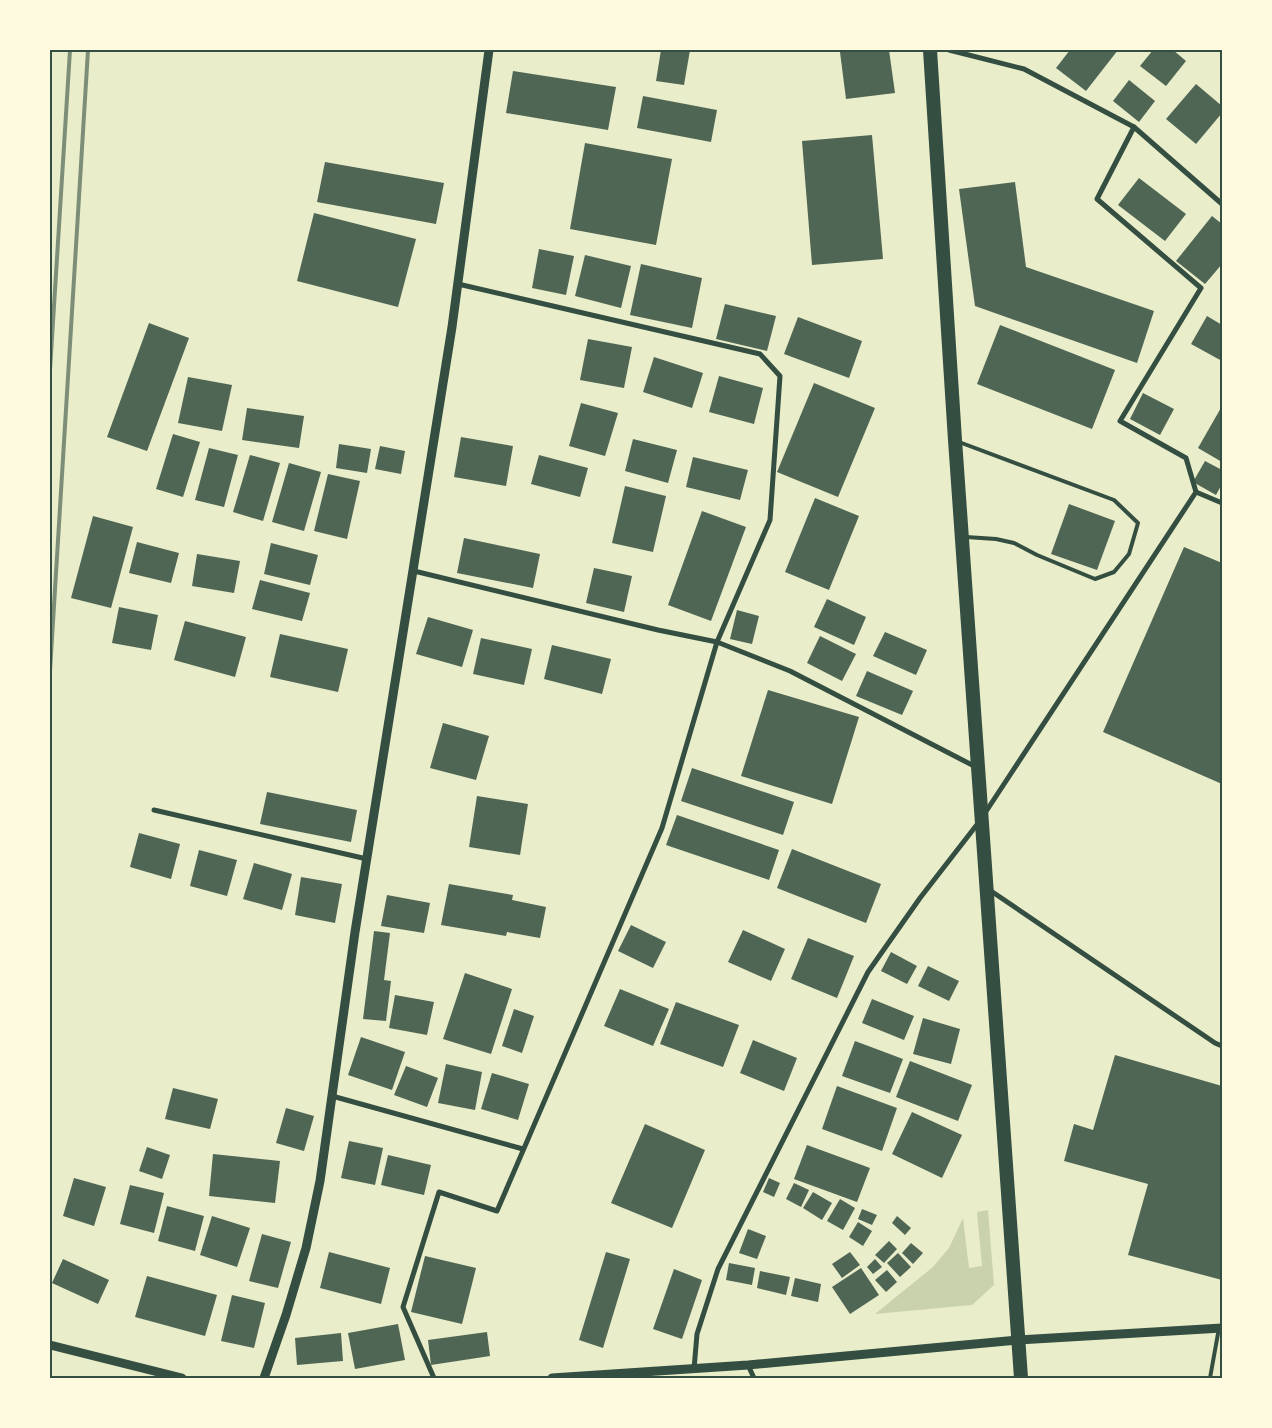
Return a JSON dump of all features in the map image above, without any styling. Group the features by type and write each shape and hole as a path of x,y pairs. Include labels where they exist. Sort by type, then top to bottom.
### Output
{"highway":[{"path":"930,50 955,440 1021,1378"}],"street":[{"path":"264,1378 286,1315 306,1248 320,1181 367,859 458,284 489,50"},
{"path":"950,50 1024,68 1134,127 1222,204"},
{"path":"694,1369 697,1334 718,1269 868,972 920,898 982,819 1196,492 1186,458 1120,421 1201,288 1097,199 1134,127"},
{"path":"434,1378 403,1307 440,1192 496,1211 662,828 717,642 770,520 780,376 760,354 458,284"},
{"path":"1196,492 1222,503"},
{"path":"414,571 658,630 717,642 790,671 978,768"},
{"path":"154,810 367,859"},
{"path":"986,887 1222,1046"},
{"path":"332,1096 523,1149"},
{"path":"552,1378 748,1365 1018,1340 1221,1328"},
{"path":"50,1345 182,1378"},
{"path":"748,1365 754,1378"}],"lane":[{"path":"955,440 1114,500 1138,523 1129,554 1114,572 1095,579 1037,556 1014,543 996,538 962,537"},
{"path":"1210,1378 1221,1328"}],"green space":[{"path":"988,1210 994,1285 972,1305 875,1314 933,1267 949,1248 963,1218 969,1268 982,1266 977,1212"}],"building":[{"path":"661,50 690,50 684,85 656,81"},
{"path":"889,50 895,93 846,99 840,52"},
{"path":"1070,50 1118,50 1086,91 1056,68"},
{"path":"1153,50 1173,50 1186,61 1166,86 1140,66"},
{"path":"513,71 616,87 608,130 506,113"},
{"path":"1129,80 1155,101 1139,122 1113,101"},
{"path":"1196,84 1222,106 1222,113 1196,144 1166,119"},
{"path":"643,96 717,110 711,142 637,128"},
{"path":"872,135 883,259 812,265 802,141"},
{"path":"585,143 672,159 656,245 570,229"},
{"path":"325,162 444,183 436,224 317,202"},
{"path":"1139,178 1186,214 1165,241 1118,205"},
{"path":"1015,182 1026,267 1154,311 1137,363 975,306 959,189"},
{"path":"314,213 416,239 398,307 297,281"},
{"path":"1212,216 1222,224 1222,264 1205,284 1176,261"},
{"path":"539,249 574,256 566,295 532,288"},
{"path":"585,255 631,266 621,308 575,296"},
{"path":"641,264 702,278 692,328 630,315"},
{"path":"725,304 776,316 767,351 716,339"},
{"path":"1207,316 1222,325 1222,361 1191,344"},
{"path":"798,317 862,341 849,378 784,354"},
{"path":"149,323 189,338 147,451 107,437"},
{"path":"1000,325 1115,370 1092,429 977,384"},
{"path":"588,339 632,347 624,388 580,380"},
{"path":"654,357 703,373 692,408 643,392"},
{"path":"719,376 763,388 754,424 709,412"},
{"path":"188,377 232,385 222,431 178,423"},
{"path":"814,383 875,408 838,497 777,472"},
{"path":"1143,393 1174,409 1160,435 1130,419"},
{"path":"581,403 618,413 605,456 569,446"},
{"path":"1222,406 1222,462 1198,448"},
{"path":"247,408 304,416 299,448 242,440"},
{"path":"173,434 200,442 183,497 156,489"},
{"path":"461,437 513,446 506,486 454,477"},
{"path":"633,439 677,450 668,483 625,471"},
{"path":"339,444 371,449 367,473 336,468"},
{"path":"380,446 405,451 401,474 375,469"},
{"path":"209,448 238,455 224,507 195,500"},
{"path":"250,455 280,463 263,521 233,512"},
{"path":"539,455 588,468 580,497 531,484"},
{"path":"693,457 748,470 740,500 686,487"},
{"path":"1205,461 1222,470 1222,484 1216,495 1193,482"},
{"path":"289,463 321,472 304,531 272,522"},
{"path":"328,474 360,481 347,539 314,531"},
{"path":"625,486 666,496 653,552 612,543"},
{"path":"815,498 859,516 829,590 785,572"},
{"path":"1069,504 1115,521 1097,570 1051,554"},
{"path":"702,511 746,527 711,621 668,605"},
{"path":"93,516 133,527 111,608 71,598"},
{"path":"464,538 540,554 533,588 457,573"},
{"path":"137,542 179,553 171,583 129,573"},
{"path":"271,543 318,555 310,585 264,574"},
{"path":"1184,547 1222,563 1222,784 1103,732"},
{"path":"197,554 240,561 234,593 192,586"},
{"path":"594,568 632,576 624,612 586,603"},
{"path":"260,580 310,593 302,621 252,609"},
{"path":"827,599 866,617 854,645 814,627"},
{"path":"119,607 158,615 151,650 112,643"},
{"path":"737,610 759,616 752,644 730,639"},
{"path":"428,617 473,630 462,667 416,654"},
{"path":"185,621 246,637 235,677 174,660"},
{"path":"885,632 927,650 916,675 873,656"},
{"path":"280,634 348,649 338,692 270,677"},
{"path":"820,636 856,654 842,681 807,663"},
{"path":"481,638 532,649 524,685 473,674"},
{"path":"552,645 611,659 602,694 544,679"},
{"path":"867,671 913,691 902,715 856,696"},
{"path":"768,690 859,717 832,804 741,776"},
{"path":"443,723 489,736 476,780 430,768"},
{"path":"692,768 794,802 783,835 681,801"},
{"path":"267,792 357,810 351,842 260,824"},
{"path":"477,796 528,804 520,855 469,847"},
{"path":"677,815 779,850 769,880 666,845"},
{"path":"139,833 180,844 171,879 130,867"},
{"path":"792,849 881,884 866,923 777,888"},
{"path":"199,850 237,860 227,896 190,886"},
{"path":"254,863 292,874 282,910 243,899"},
{"path":"301,877 342,884 335,923 295,915"},
{"path":"449,884 513,895 512,900 546,907 540,938 507,932 506,936 441,925"},
{"path":"387,895 430,903 424,933 381,926"},
{"path":"631,925 666,942 653,968 618,951"},
{"path":"743,930 785,949 771,981 728,962"},
{"path":"374,931 390,933 384,980 391,981 386,1021 363,1019"},
{"path":"808,938 854,956 837,998 791,979"},
{"path":"891,952 917,966 907,984 881,971"},
{"path":"928,966 959,981 949,1001 918,986"},
{"path":"465,973 512,989 491,1054 443,1039"},
{"path":"620,989 669,1009 653,1046 604,1026"},
{"path":"395,995 434,1002 427,1035 389,1028"},
{"path":"872,999 914,1016 904,1040 862,1023"},
{"path":"676,1002 739,1025 723,1067 660,1044"},
{"path":"514,1009 534,1016 522,1053 502,1046"},
{"path":"923,1018 960,1029 951,1064 913,1054"},
{"path":"361,1037 405,1052 392,1090 348,1075"},
{"path":"753,1040 797,1058 784,1091 740,1073"},
{"path":"855,1041 903,1059 890,1093 842,1076"},
{"path":"1115,1055 1222,1086 1222,1280 1128,1255 1148,1184 1064,1161 1074,1124 1093,1130"},
{"path":"910,1061 972,1085 958,1121 896,1097"},
{"path":"446,1064 482,1072 475,1110 438,1103"},
{"path":"406,1066 438,1078 427,1107 394,1095"},
{"path":"492,1073 529,1084 518,1120 481,1109"},
{"path":"837,1086 897,1108 882,1151 822,1129"},
{"path":"173,1088 218,1099 210,1129 165,1119"},
{"path":"286,1108 314,1116 304,1151 276,1143"},
{"path":"912,1112 962,1135 942,1178 892,1154"},
{"path":"645,1124 705,1150 672,1228 611,1203"},
{"path":"349,1141 383,1148 375,1185 341,1178"},
{"path":"807,1145 870,1168 857,1202 794,1179"},
{"path":"147,1147 170,1155 162,1179 139,1171"},
{"path":"213,1154 280,1161 275,1203 209,1196"},
{"path":"388,1155 431,1165 424,1195 381,1185"},
{"path":"74,1178 106,1187 94,1226 63,1216"},
{"path":"769,1178 780,1183 774,1197 763,1192"},
{"path":"794,1183 809,1190 801,1207 786,1199"},
{"path":"130,1185 164,1193 154,1233 120,1224"},
{"path":"813,1192 832,1203 822,1220 803,1208"},
{"path":"840,1199 855,1208 843,1230 827,1221"},
{"path":"167,1206 204,1216 195,1251 158,1241"},
{"path":"862,1209 877,1215 872,1225 858,1219"},
{"path":"212,1216 250,1228 237,1267 200,1255"},
{"path":"897,1216 911,1228 905,1235 892,1223"},
{"path":"858,1222 872,1231 863,1246 849,1237"},
{"path":"748,1229 766,1236 757,1259 739,1253"},
{"path":"262,1234 291,1242 278,1288 249,1281"},
{"path":"889,1241 897,1249 884,1263 875,1255"},
{"path":"911,1243 923,1253 913,1264 902,1253"},
{"path":"329,1252 390,1268 381,1304 320,1288"},
{"path":"606,1252 630,1259 603,1348 579,1340"},
{"path":"850,1252 860,1265 842,1278 832,1264"},
{"path":"898,1253 911,1267 900,1277 887,1263"},
{"path":"425,1256 476,1268 462,1324 411,1312"},
{"path":"63,1259 109,1280 98,1304 52,1283"},
{"path":"875,1259 882,1267 873,1274 867,1267"},
{"path":"729,1263 755,1268 752,1285 726,1280"},
{"path":"861,1268 879,1295 850,1314 832,1287"},
{"path":"674,1269 702,1280 682,1339 653,1329"},
{"path":"887,1270 897,1282 886,1292 875,1280"},
{"path":"760,1271 790,1277 786,1295 757,1288"},
{"path":"147,1276 217,1295 205,1336 135,1317"},
{"path":"795,1278 821,1284 818,1302 791,1296"},
{"path":"232,1295 265,1303 254,1348 221,1341"},
{"path":"398,1324 405,1360 355,1369 348,1333"},
{"path":"487,1332 490,1356 431,1365 428,1340"},
{"path":"341,1333 343,1361 297,1365 295,1338"}],"railway":[{"path":"50,370 70,50"},
{"path":"50,671 88,50"}]}
